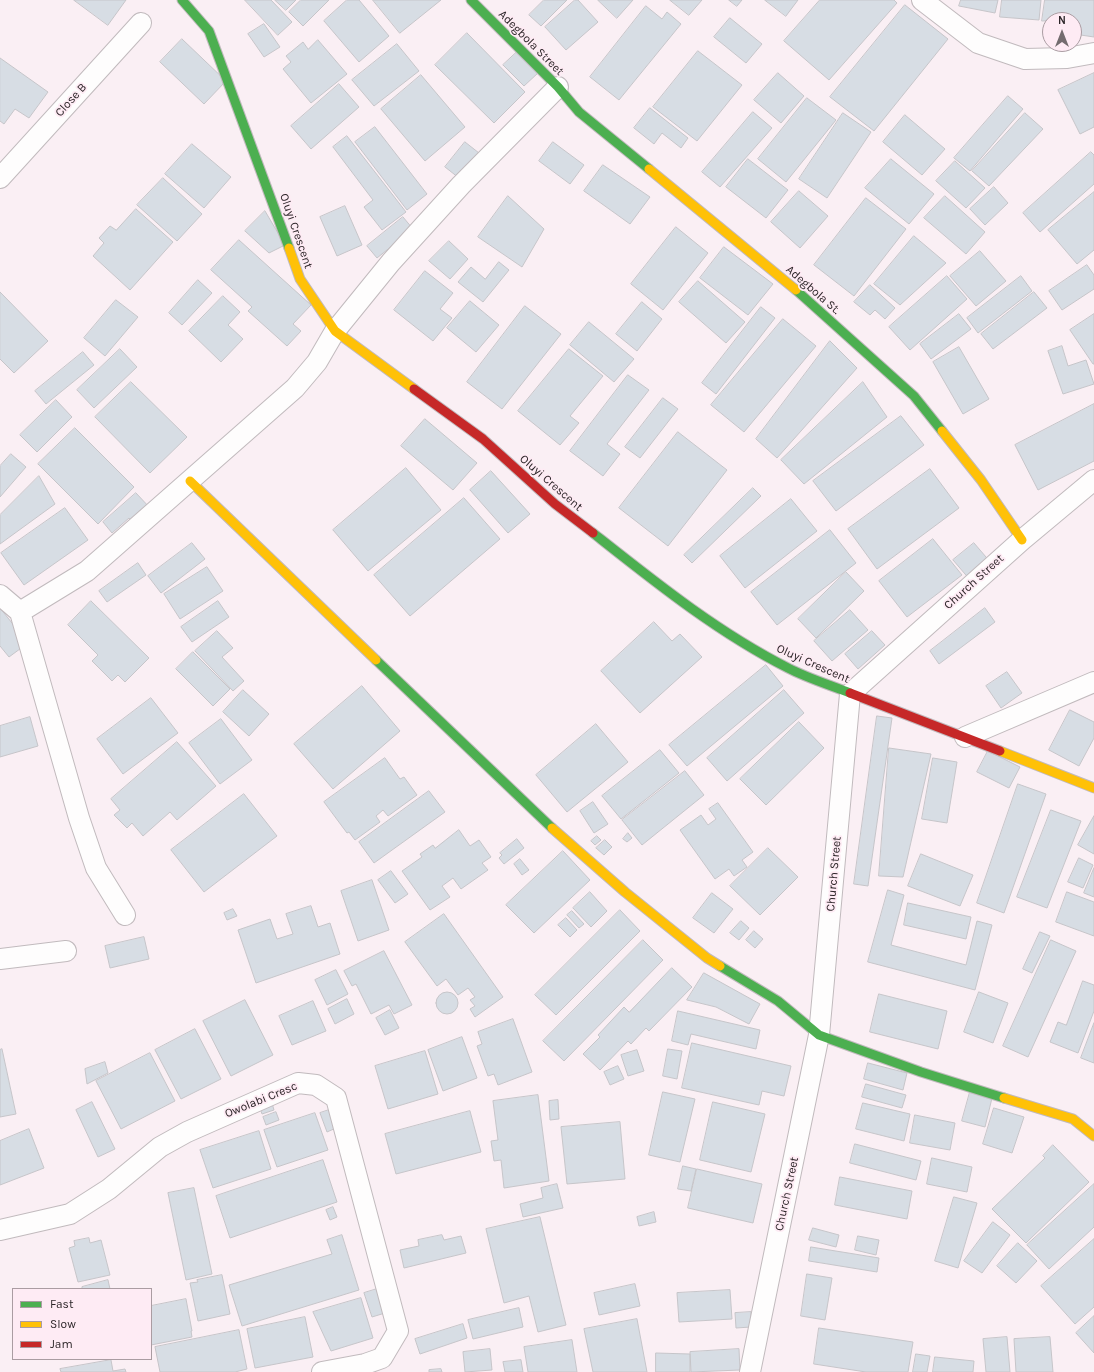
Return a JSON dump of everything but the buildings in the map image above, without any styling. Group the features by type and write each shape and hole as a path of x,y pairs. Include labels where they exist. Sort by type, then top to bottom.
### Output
{"street":[{"name":"Oluyi Crescent","path":"182,0 209,31 248,132 300,279 335,331 483,439 555,504 670,593 740,642 789,669 1094,788"},
{"name":"Adegbola Street","path":"470,0 558,87"},
{"path":"922,0 978,43 1025,59 1067,58 1094,52"},
{"name":"Close B","path":"0,178 141,23"},
{"path":"20,612 87,571 190,482 294,388 317,362 335,331 391,262 456,190 558,87"},
{"name":"Adegbola St.","path":"558,87 579,112 797,291 914,396 981,480 1022,540"},
{"name":"Church Street","path":"750,1372 819,1035 850,694 1022,540 1094,480"},
{"path":"190,482 546,823 626,892 708,958 778,1001 819,1035 921,1072 1073,1119 1094,1136"},
{"path":"0,595 20,612 86,840 96,868 125,915"},
{"path":"965,737 1094,682"},
{"path":"0,959 66,951"},
{"name":"Owolabi Cresc","path":"0,1230 70,1214 109,1189 160,1147 187,1132 298,1083 316,1085 336,1098 398,1331 382,1358 365,1364 322,1372"}],"traffic: fast":[{"path":"182,0 209,31 289,248"},
{"path":"471,0 558,87 579,112 649,169"},
{"path":"796,290 914,396 942,431"},
{"path":"593,533 687,605 736,639 795,672 850,693"},
{"path":"376,660 552,828"},
{"path":"720,966 778,1001 819,1035 921,1072 1004,1098"}],"traffic: slow":[{"path":"649,169 796,290"},
{"path":"289,248 300,279 335,331 414,389"},
{"path":"942,431 981,480 1022,540"},
{"path":"190,481 376,660"},
{"path":"1000,751 1094,788"},
{"path":"552,828 625,892 707,958 720,966"},
{"path":"1004,1098 1073,1119 1094,1136"}],"traffic: jam":[{"path":"414,389 483,439 555,504 593,533"},
{"path":"850,693 1000,751"}]}
